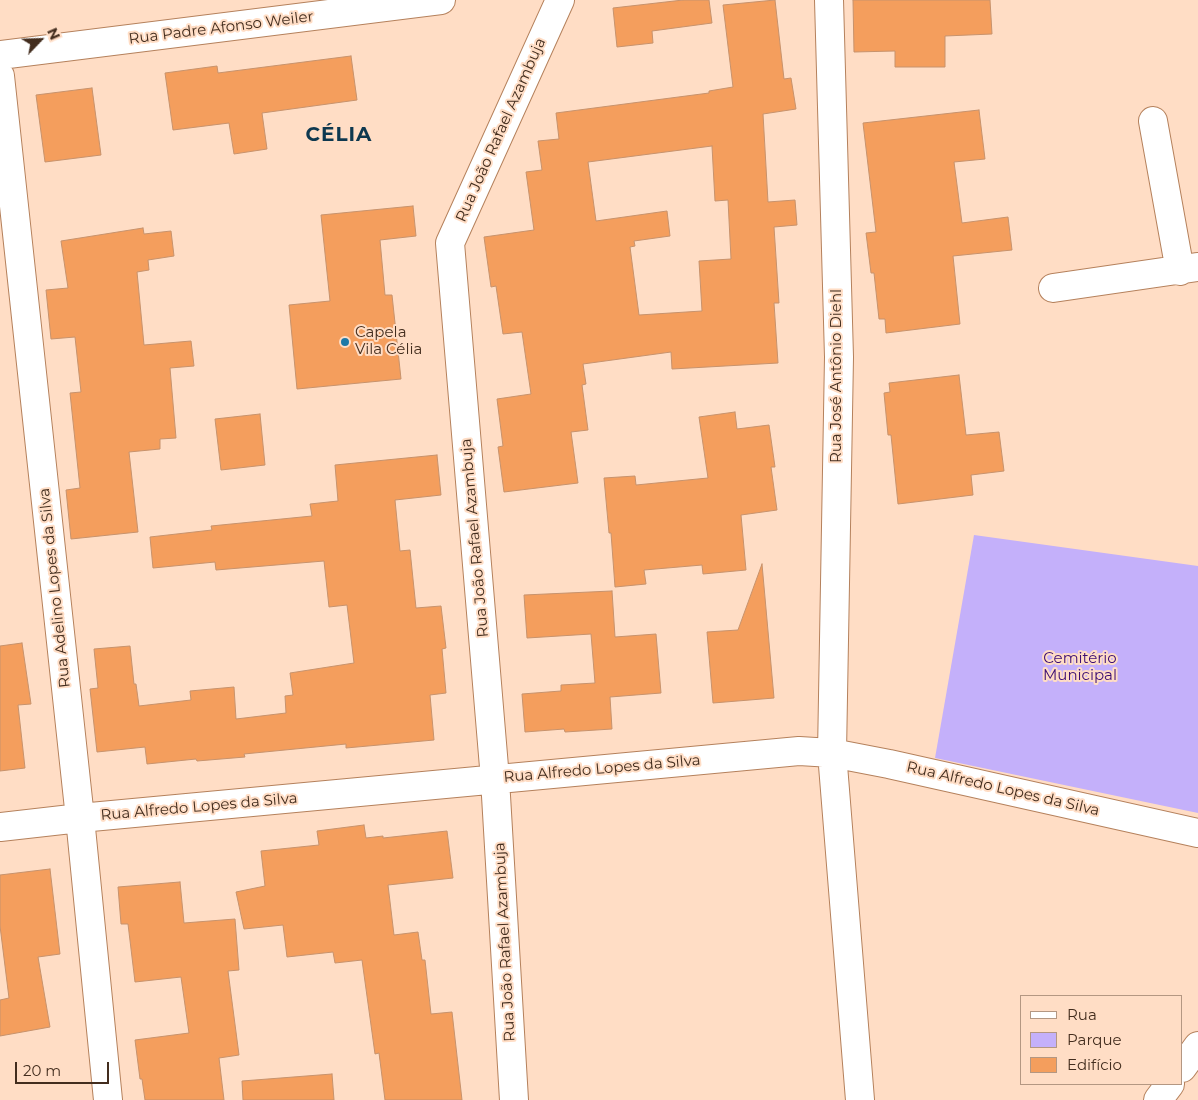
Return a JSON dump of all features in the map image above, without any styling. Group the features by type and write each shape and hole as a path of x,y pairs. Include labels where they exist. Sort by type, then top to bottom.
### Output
{"street":[{"name":"Rua Padre Afonso Weiler","path":"0,55 441,0"},
{"name":"Rua João Rafael Azambuja","path":"514,1100 495,779 450,244 560,0"},
{"name":"Rua José Antônio Diehl","path":"829,0 839,357 832,753 860,1100"},
{"name":"Rua Adelino Lopes da Silva","path":"0,76 80,818 108,1100"},
{"path":"1053,288 1189,269 1153,121"},
{"name":"Rua Alfredo Lopes da Silva","path":"0,827 799,751 832,753 889,764 1198,833"},
{"path":"1183,1067 1198,1046"},
{"path":"1158,1100 1169,1085"}],"green space":[{"name":"Cemitério Municipal","path":"974,535 1198,566 1198,813 935,758"}],"building":[{"path":"683,0 709,0 712,23 652,31 653,43 617,47 613,8"},
{"path":"775,0 784,79 791,78 796,109 763,114 768,202 795,200 797,225 774,227 779,303 774,303 778,363 672,369 671,352 583,364 586,384 582,385 588,430 571,432 578,483 504,492 498,447 503,446 497,399 531,394 522,332 503,334 496,286 491,287 484,237 534,230 526,172 542,170 538,141 559,139 556,113 709,93 709,91 733,87 723,5","holes":["712,146 715,201 728,200 731,259 699,261 702,311 639,315 630,247 635,246 634,241 670,236 667,211 596,221 588,162"]},
{"path":"853,0 990,0 992,34 945,36 945,67 895,67 895,51 854,52"},
{"path":"351,56 357,100 262,113 267,149 234,154 229,123 173,130 165,73 217,66 218,73"},
{"path":"92,88 101,155 45,162 36,95"},
{"path":"979,110 985,159 954,162 962,223 1008,217 1012,250 953,256 960,324 886,333 885,319 879,319 874,273 871,273 866,233 876,232 863,123"},
{"path":"413,206 416,236 380,240 385,295 392,295 401,379 297,389 289,305 330,301 321,215"},
{"path":"143,228 144,234 171,231 174,256 148,260 149,270 137,272 144,345 191,341 194,366 170,368 176,438 160,439 160,449 129,452 138,532 71,539 66,490 80,488 70,393 81,392 75,337 51,339 46,290 68,288 61,241"},
{"path":"959,375 966,435 999,432 1004,471 971,475 973,495 898,504 891,435 888,435 884,393 890,392 889,383"},
{"path":"735,412 737,429 769,425 775,467 771,467 777,510 741,515 746,570 703,574 702,565 644,570 646,584 615,587 604,478 635,476 636,485 708,478 699,417"},
{"path":"260,414 265,465 221,470 215,419"},
{"path":"437,455 441,495 395,500 400,551 410,550 416,608 441,606 446,648 442,649 446,693 430,695 434,740 346,748 346,744 244,754 245,757 147,764 145,747 97,752 90,689 98,688 94,649 130,646 134,684 136,684 139,706 191,700 190,691 234,687 236,719 286,713 285,696 293,695 290,673 354,663 347,605 329,607 324,561 216,570 215,562 153,568 150,537 212,530 211,526 312,516 310,504 338,501 335,465"},
{"path":"762,564 774,698 713,703 707,632 738,630"},
{"path":"612,591 615,637 656,634 661,693 610,697 612,729 565,732 564,729 525,732 522,694 561,691 561,685 595,683 591,634 527,638 524,595"},
{"path":"22,643 31,704 18,705 25,768 0,771 0,646"},
{"path":"364,825 366,838 447,831 453,878 388,885 394,935 418,932 422,960 425,960 431,1014 452,1012 462,1100 385,1100 379,1053 375,1054 362,960 335,963 333,952 287,957 283,925 244,929 236,892 265,886 261,851 319,845 317,831"},
{"path":"50,869 60,954 38,957 50,1027 0,1036 0,1000 9,998 0,926 0,875"},
{"path":"180,882 184,923 235,919 239,970 228,971 239,1055 219,1058 224,1100 145,1100 142,1079 140,1079 135,1040 189,1033 181,977 135,982 128,924 121,924 118,887"},
{"path":"332,1074 334,1100 243,1100 242,1081"}],"place":[{"name":"Capela Vila Célia","path":"345,342"}],"district":[{"name":"CÉLIA","path":"339,135"}]}
